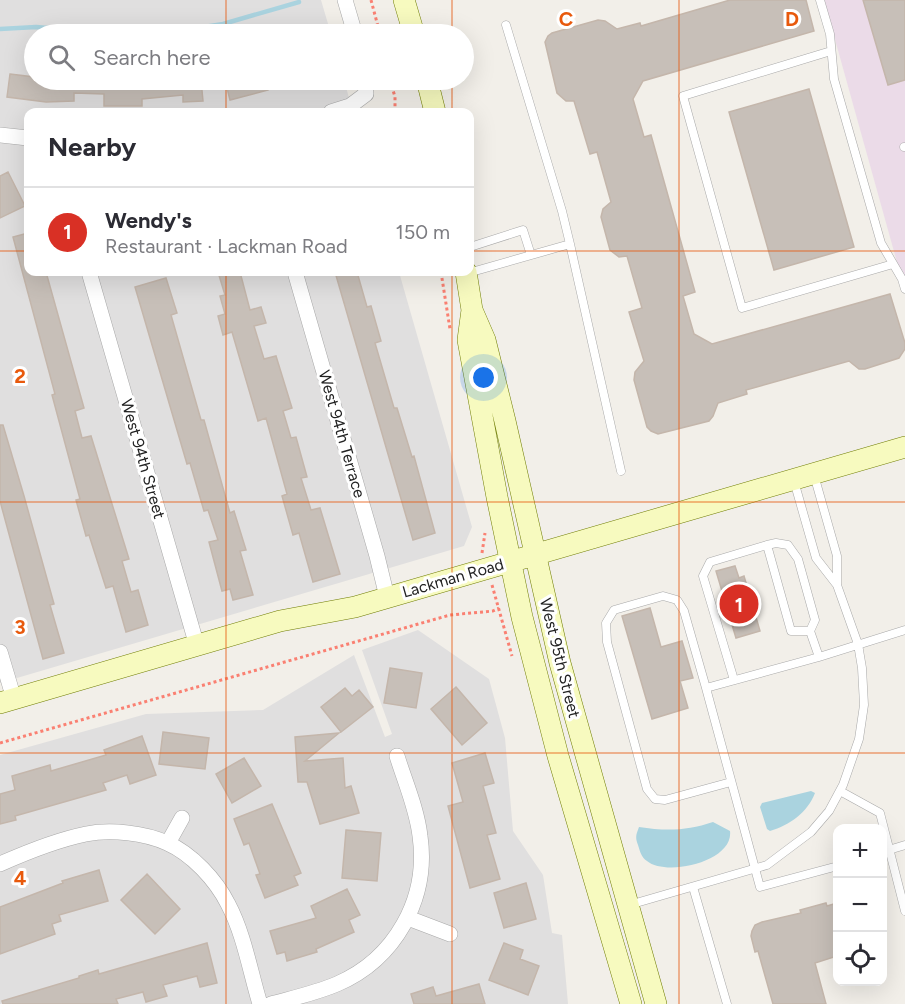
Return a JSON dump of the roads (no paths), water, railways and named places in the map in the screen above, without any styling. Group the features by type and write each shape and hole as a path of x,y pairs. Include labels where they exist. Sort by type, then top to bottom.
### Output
{"main road":[{"path":"404,0 411,24"},
{"path":"430,90 434,108"},
{"name":"West 95th Street","path":"466,276 471,310 468,339 522,617 558,756 631,1004"},
{"name":"West 95th Street","path":"471,310 485,340 560,663 656,1004"},
{"name":"Lackman Road","path":"7,700 280,621 355,607 905,447"}],"street":[{"path":"345,0 352,24"},
{"path":"344,108 350,106 363,90"},
{"path":"0,135 24,138"},
{"name":"West 94th Street","path":"90,276 197,646"},
{"name":"West 94th Terrace","path":"296,276 377,555 387,597"},
{"path":"0,652 7,700"},
{"path":"271,1004 315,992 354,975 383,952 408,918 419,885 420,836 397,756"},
{"path":"168,843 182,818"},
{"path":"0,864 54,843 88,834 123,833 168,843 207,875 228,903 235,919 260,1004"},
{"path":"408,918 450,934"}],"lane":[{"path":"820,0 830,34 834,79 881,243 902,279 905,289"},
{"path":"506,25 562,211 621,471"},
{"path":"831,51 683,96 742,308 893,264"},
{"path":"474,246 523,231 531,255"},
{"path":"474,271 570,244"},
{"path":"814,475 837,556 837,585"},
{"path":"627,905 767,865 811,832 829,811 840,791 859,739 864,705 862,668 858,644 837,585 816,558 794,481"},
{"path":"734,680 704,576 710,562 767,545 776,543 788,545 798,559 815,620 810,630 819,657"},
{"path":"767,545 791,631 810,630"},
{"path":"731,782 665,800 655,799 647,789 607,642 606,622 614,610 663,596 677,600 684,611 760,887 833,867"},
{"path":"706,688 819,657 905,630"},
{"path":"840,791 880,813 882,824"},
{"path":"887,851 905,845"},
{"path":"887,854 905,911"},
{"path":"693,887 726,1004"}],"water":[{"path":"811,791 815,793 803,812 791,822 770,831 767,829 760,807 762,803"},
{"path":"713,822 730,831 728,842 711,858 683,867 669,867 656,866 643,858 641,854 636,838 639,827 676,829"}],"waterway":[{"path":"223,24 299,2"},
{"path":"0,29 24,28"}],"place":[{"name":"Wendy's","path":"739,604"}]}
